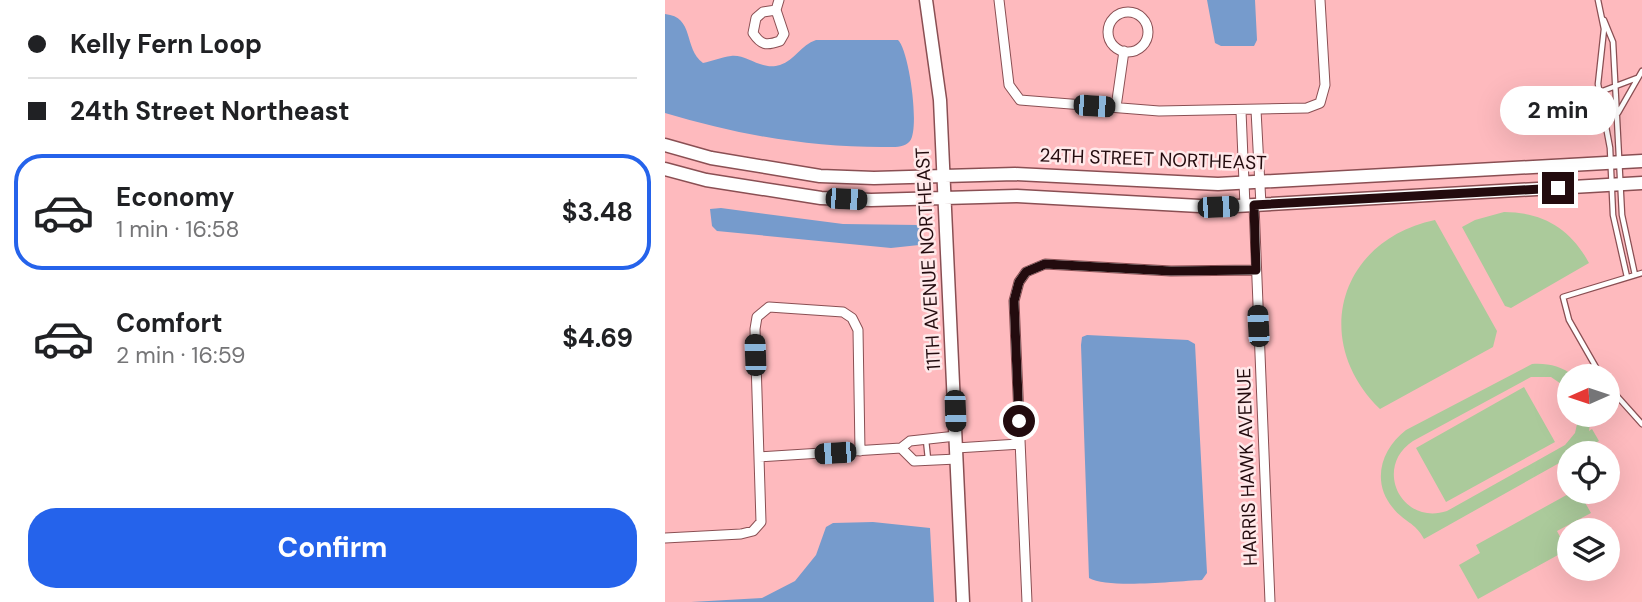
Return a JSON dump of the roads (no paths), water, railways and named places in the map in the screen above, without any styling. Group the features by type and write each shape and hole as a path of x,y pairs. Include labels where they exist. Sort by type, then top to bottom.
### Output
{"street":[{"name":"11TH AVENUE NORTHEAST","path":"926,0 935,44 944,177 963,602"},
{"path":"999,0 1009,85 1020,100 1159,111 1307,108 1320,103 1325,85 1320,0"},
{"path":"1130,12 1146,22 1148,35 1137,50 1124,51 1112,44 1109,25 1118,15 1130,12"},
{"path":"1116,107 1124,51"},
{"path":"1253,205 1259,183 1256,110"},
{"path":"1241,111 1244,183 1253,205"},
{"name":"24TH STREET NORTHEAST","path":"665,145 711,158 798,173 874,178 1015,174 1151,182 1259,183 1642,161"},
{"path":"665,169 706,180 821,198 1017,196 1150,204 1253,205 1642,183"},
{"name":"HARRIS HAWK AVENUE","path":"1253,205 1270,602"},
{"path":"1027,602 1014,301 1019,282 1026,272 1036,266 1056,262 1171,271 1256,270"},
{"path":"665,538 753,531 761,522 763,511 755,323 760,313 775,305 838,310 852,318 857,330 860,451"},
{"path":"759,457 901,448 910,441 926,439 956,448"},
{"path":"901,448 914,461 928,460 956,448 1020,444"}],"lane":[{"path":"1598,0 1613,42 1618,114 1615,229 1627,278"},
{"path":"1603,19 1600,92 1635,275"},
{"path":"1618,114 1642,71"},
{"path":"1600,92 1638,78"},
{"path":"1594,364 1569,320 1563,297 1642,272"},
{"path":"1621,401 1642,424"},
{"path":"926,439 928,460"}],"water":[{"path":"1207,0 1255,0 1257,40 1254,46 1221,46 1215,43"},
{"path":"665,14 681,21 697,57 703,63 737,56 773,66 790,60 806,45 816,40 898,40 906,58 912,89 914,121 910,141 903,146 861,147 776,139 665,113"},
{"path":"721,208 843,224 918,225 923,228 923,237 919,245 891,248 717,231 712,226 710,209"},
{"path":"1087,335 1188,340 1195,344 1207,573 1202,580 1127,584 1089,578 1081,345 1082,337"},
{"path":"873,522 930,528 934,602 691,602 762,598 795,581 816,555 826,527 833,523"}]}
